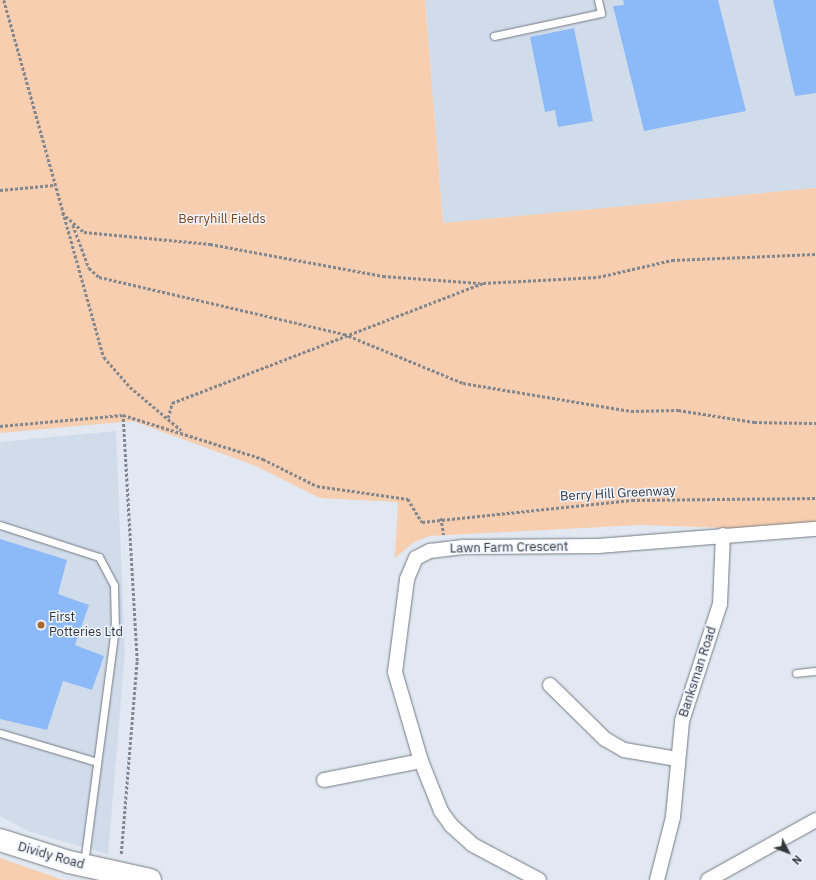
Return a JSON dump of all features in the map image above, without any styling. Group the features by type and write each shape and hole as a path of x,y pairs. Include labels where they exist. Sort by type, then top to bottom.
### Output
{"main road":[{"name":"Dividy Road","path":"0,840 84,866 150,880"}],"street":[{"name":"Lawn Farm Crescent","path":"538,880 473,845 451,825 441,811 421,761 394,672 407,579 416,558 430,551 465,547 598,546 723,535 816,529"},
{"name":"Banksman Road","path":"657,880 674,817 677,759 691,688 720,604 723,535"},
{"path":"550,685 605,739 624,750 677,759"},
{"path":"324,780 421,761"},
{"path":"708,880 816,820"}],"lane":[{"path":"494,36 601,12 598,0"},
{"path":"0,525 99,557 114,585 115,628 84,866"},
{"path":"796,673 816,671"},
{"path":"0,733 97,762"}],"path":[{"path":"4,0 61,211 104,357 130,387 183,431"},
{"path":"0,190 54,185"},
{"path":"61,211 73,225 84,232 210,244 383,276 483,283 598,277 680,259 816,254"},
{"path":"73,225 89,268 99,277 344,334 463,383 548,400 631,411 678,410 754,422 816,423"},
{"path":"168,418 172,403 344,334 483,283"},
{"path":"0,426 123,415 183,431"},
{"path":"119,874 138,661 123,415"},
{"name":"Berry Hill Greenway","path":"183,431 263,459 317,486 408,500 422,522 632,500 816,498"}],"shaded area":[{"path":"425,0 816,0 816,188 443,223"},
{"path":"116,431 125,653 108,854 30,832 0,816 0,442"}],"green space":[{"name":"Berryhill Fields","path":"0,0 425,0 443,223 816,188 816,531 640,525 430,536 414,542 395,558 398,502 320,498 256,466 133,421 0,433"},
{"path":"0,858 63,880 0,880"}],"building":[{"path":"623,0 718,0 746,111 644,131 613,6 624,5"},
{"path":"773,0 816,0 816,93 795,96"},
{"path":"574,28 593,121 558,127 555,110 545,112 530,37"},
{"name":"First Potteries Ltd","path":"0,539 67,560 58,594 89,605 75,645 104,656 92,690 63,681 47,730 0,719"}],"place":[{"name":"First Potteries Ltd","path":"41,625"}]}
